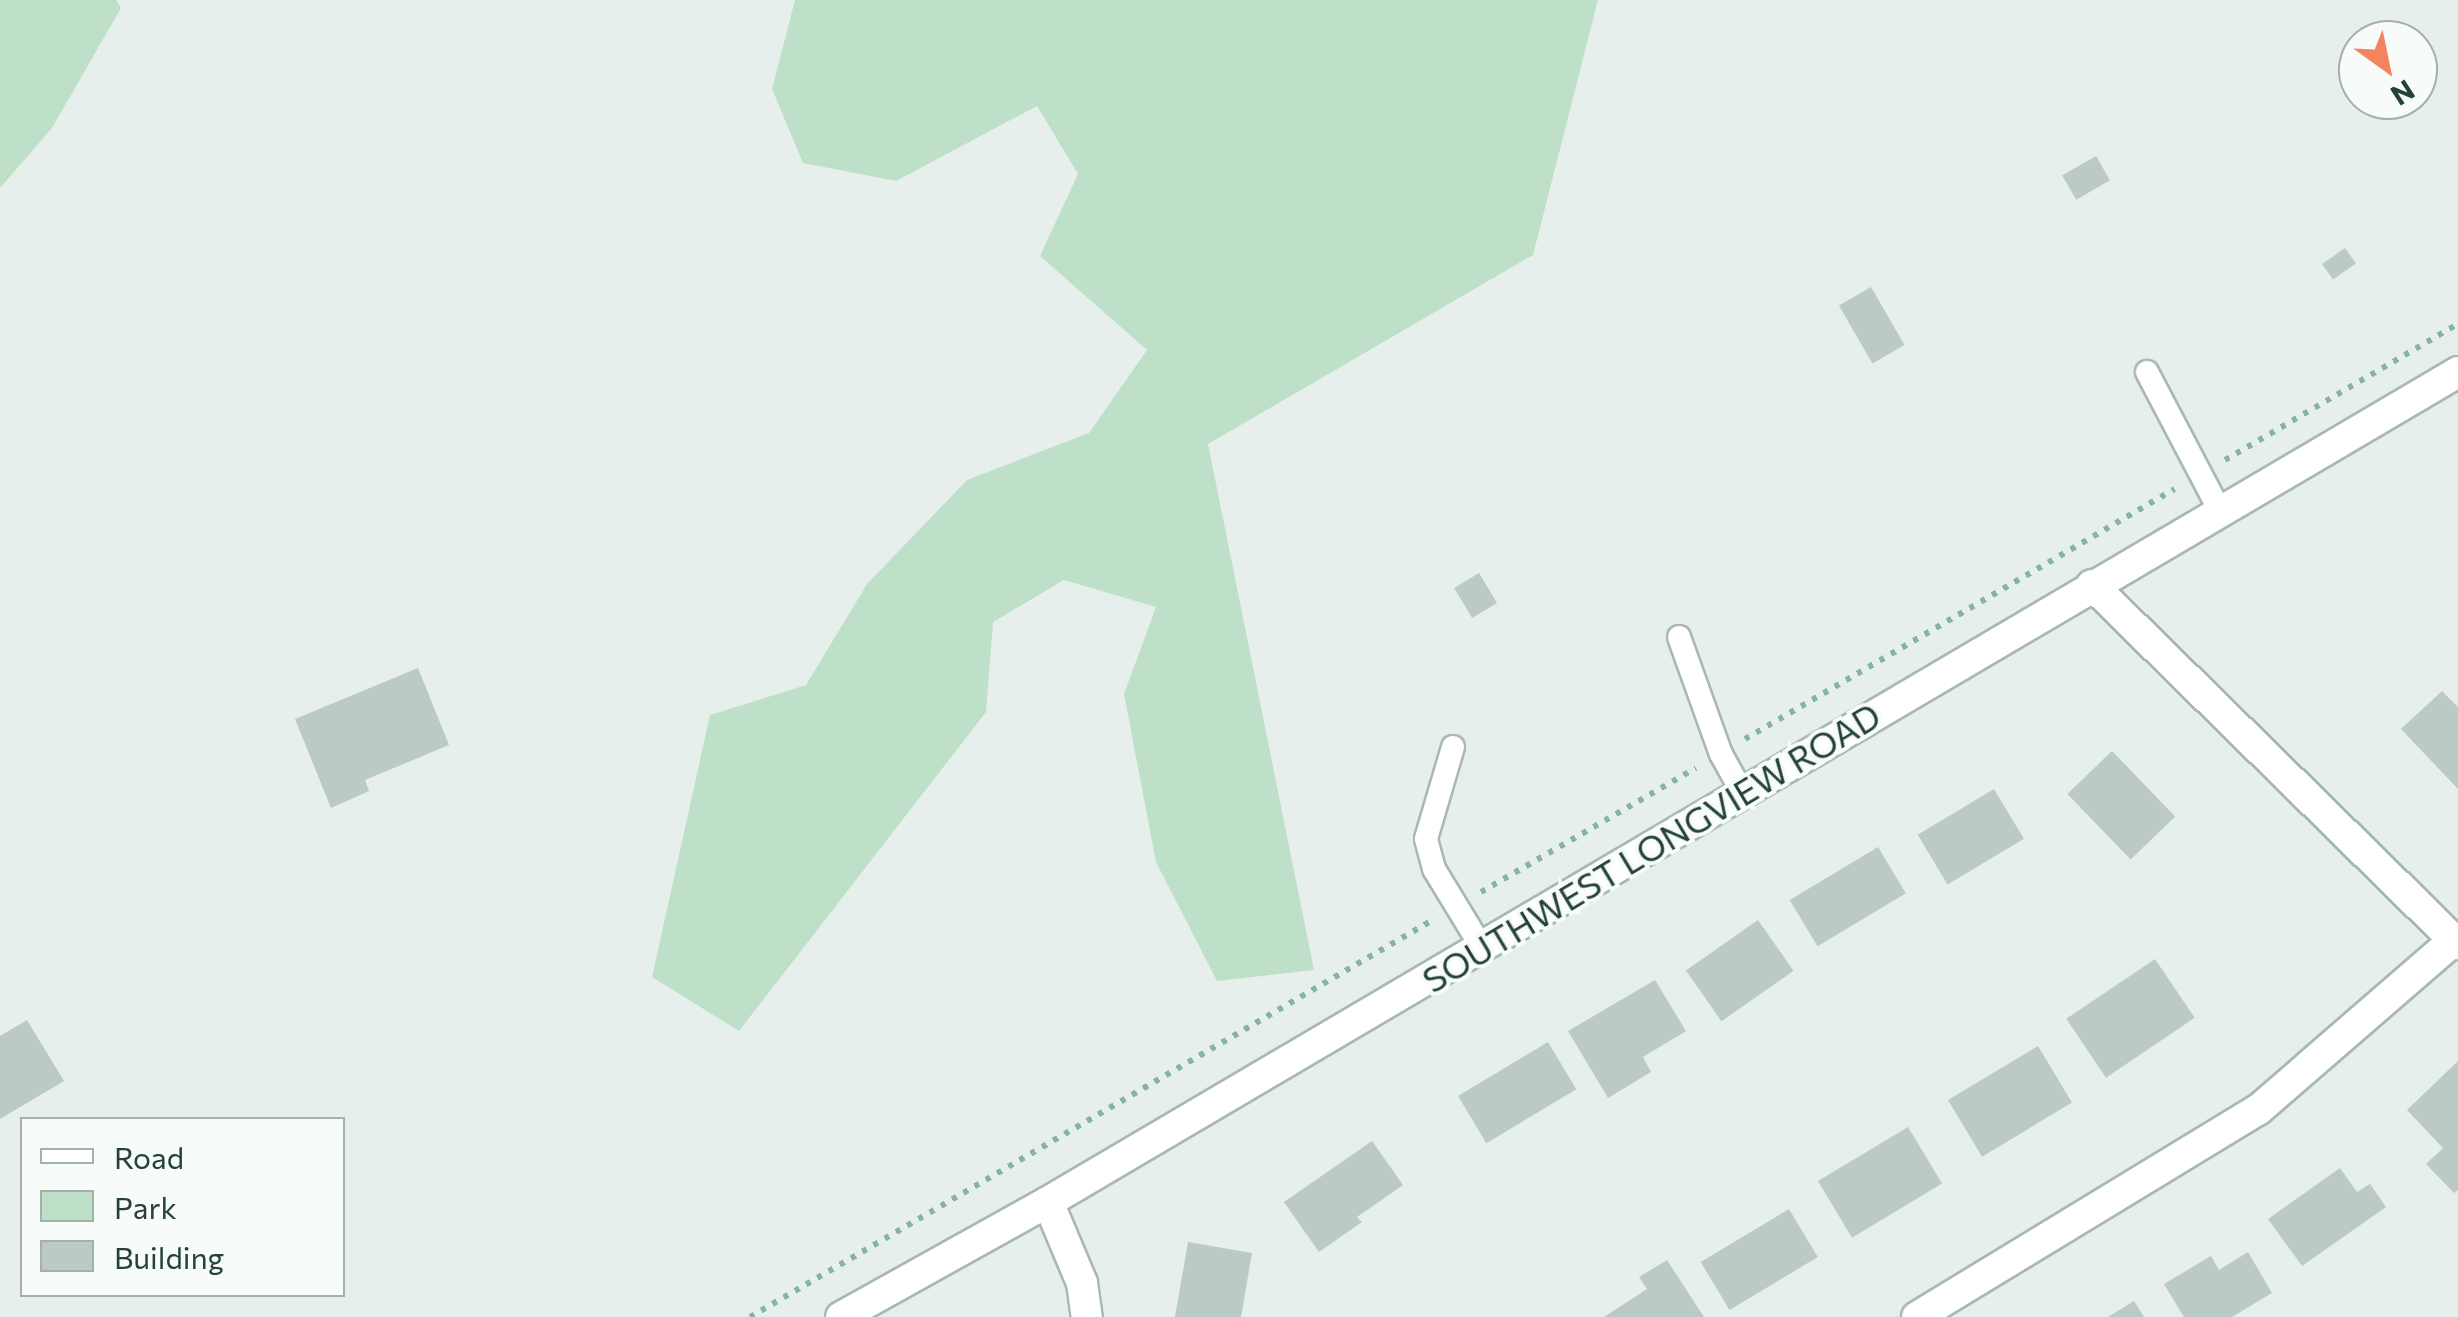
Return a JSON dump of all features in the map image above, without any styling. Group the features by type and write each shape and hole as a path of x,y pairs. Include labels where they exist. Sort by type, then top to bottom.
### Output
{"street":[{"name":"SOUTHWEST LONGVIEW ROAD","path":"841,1317 1048,1202 2458,372"},
{"path":"1918,1317 2258,1110 2456,942 2092,585"},
{"path":"1048,1202 1082,1283 1087,1317"}],"lane":[{"path":"2146,372 2220,511"},
{"path":"1678,637 1721,754 1743,794"},
{"path":"1454,747 1426,839 1434,869 1482,948"}],"path":[{"path":"750,1317 2458,324"}],"green space":[{"path":"0,0 116,0 121,8 52,128 0,188"},
{"path":"795,0 1598,0 1533,255 1208,444 1314,970 1217,981 1156,862 1124,694 1156,607 1064,580 993,622 986,712 739,1031 652,977 710,715 806,685 867,584 967,480 1089,433 1147,350 1040,256 1078,174 1037,106 896,181 803,163 772,89"}],"building":[{"path":"2096,156 2110,180 2076,200 2062,176"},
{"path":"2345,248 2356,264 2333,280 2322,264"},
{"path":"1871,287 1904,345 1872,364 1839,306"},
{"path":"1479,573 1497,603 1472,618 1454,588"},
{"path":"418,668 449,745 365,780 369,791 331,808 295,719"},
{"path":"2442,691 2458,707 2458,789 2401,729"},
{"path":"2112,751 2175,816 2131,860 2067,794"},
{"path":"1994,789 2024,839 1948,885 1918,835"},
{"path":"1878,847 1906,893 1818,946 1790,900"},
{"path":"1758,920 1794,971 1721,1021 1686,970"},
{"path":"2155,959 2195,1018 2106,1078 2066,1019"},
{"path":"1655,980 1686,1031 1643,1057 1651,1072 1608,1098 1568,1031"},
{"path":"27,1020 64,1081 0,1119 0,1036"},
{"path":"1548,1042 1576,1089 1486,1143 1458,1096"},
{"path":"2038,1046 2072,1103 1982,1157 1948,1100"},
{"path":"2458,1061 2458,1190 2454,1193 2426,1164 2443,1148 2407,1110"},
{"path":"1908,1127 1942,1184 1852,1238 1818,1181"},
{"path":"1372,1141 1403,1185 1357,1217 1362,1222 1319,1252 1284,1202"},
{"path":"2340,1168 2357,1192 2370,1184 2386,1207 2302,1266 2268,1219"},
{"path":"1789,1209 1818,1257 1730,1310 1701,1262"},
{"path":"1188,1242 1252,1253 1241,1317 1175,1317"},
{"path":"2248,1252 2272,1293 2232,1317 2184,1317 2164,1284 2211,1256 2219,1270"},
{"path":"1667,1260 1704,1317 1604,1317 1647,1289 1639,1277"},
{"path":"2134,1301 2144,1317 2108,1317"}]}
